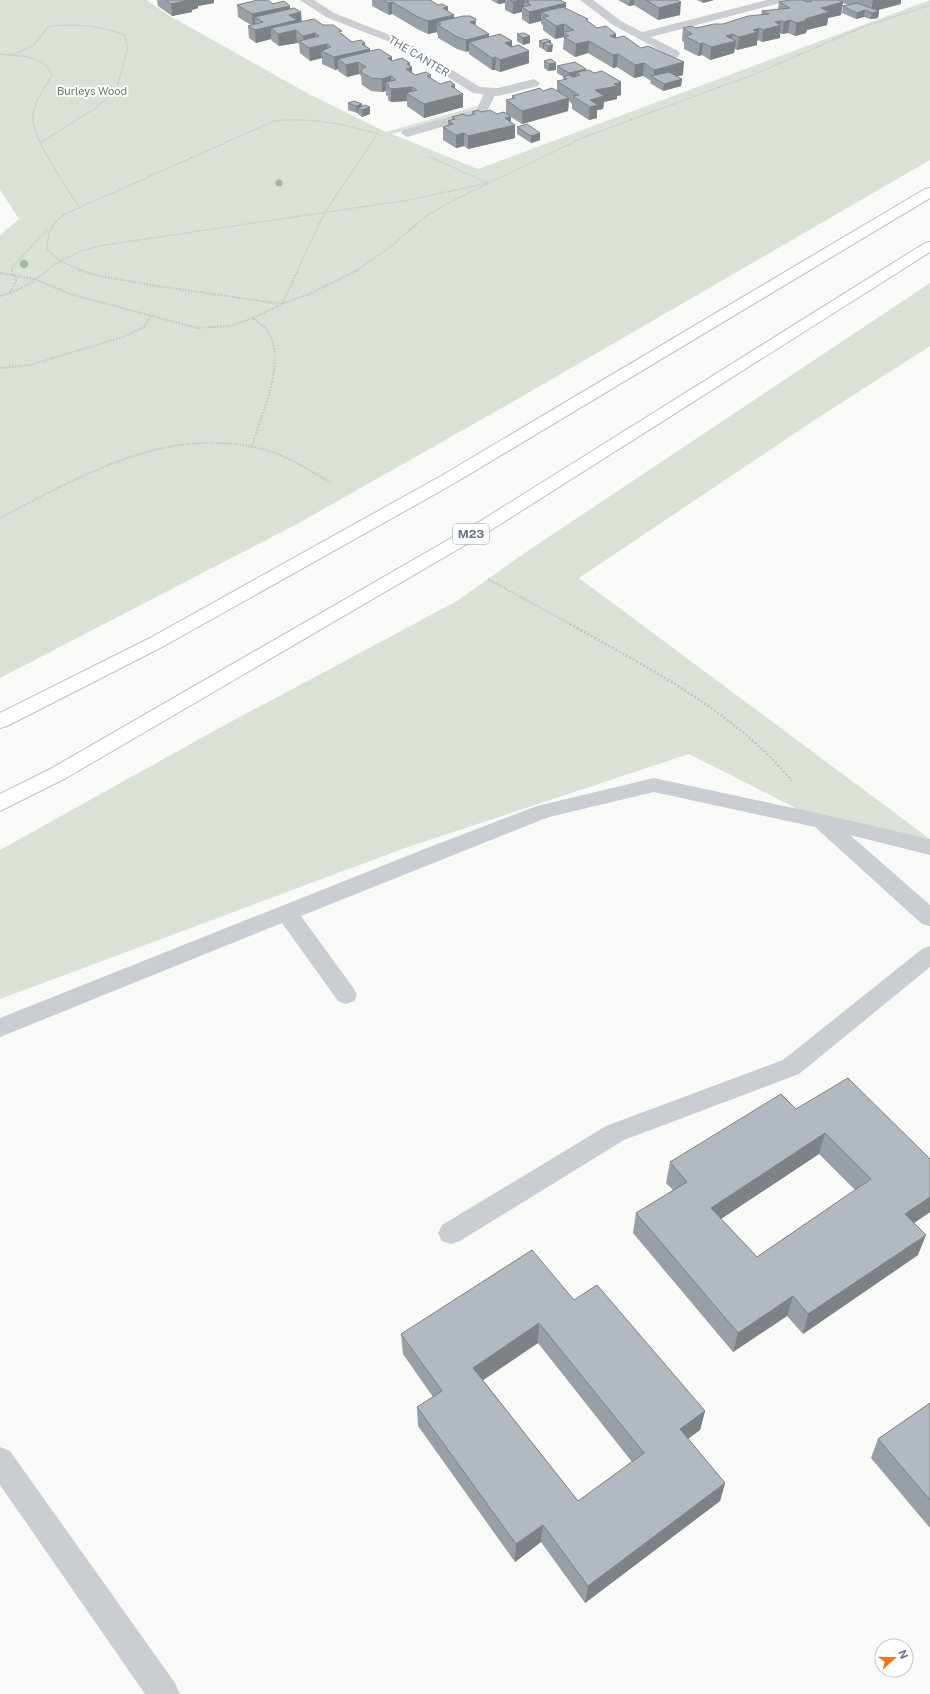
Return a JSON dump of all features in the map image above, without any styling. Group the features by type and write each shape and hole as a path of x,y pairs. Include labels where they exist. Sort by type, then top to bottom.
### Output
{"highway":[{"path":"0,721 157,642 447,480 930,192"},
{"name":"M23","path":"0,803 66,769 485,526 930,246"}],"street":[{"name":"THE CANTER","path":"306,0 330,15 401,43 472,88 490,92 534,83"},
{"path":"586,0 617,23 674,54"},
{"path":"641,36 780,0"}],"lane":[{"path":"407,133 482,112 490,92"},
{"path":"0,1028 434,853 544,811 654,785 821,821 930,847"},
{"path":"821,821 930,918"},
{"path":"287,913 346,995"},
{"path":"451,1233 614,1133 791,1067 930,955"},
{"path":"0,1461 164,1694"}],"path":[{"path":"0,273 35,279 70,294 197,328 230,326 253,318 351,275 390,247 426,216 488,183 582,138 755,74 863,27 930,5"},
{"path":"13,55 34,45 50,26 60,25 110,29 124,35 128,47 116,91 94,109 40,143"},
{"path":"0,54 38,59 48,66 52,75 35,106 33,122 40,143 49,154 79,208"},
{"path":"10,292 17,279 12,274 12,268 15,262 55,221 65,214 274,121 303,118 328,120 384,137"},
{"path":"282,304 325,212 377,134 383,130"},
{"path":"426,156 488,183"},
{"path":"0,296 29,284 60,261 84,250 105,245 409,200 488,183"},
{"path":"48,229 47,249 60,261 78,270 100,276 158,286 282,304"},
{"path":"0,368 30,365 123,337 144,327 151,316"},
{"path":"252,446 276,368 275,351 270,334 253,318"},
{"path":"0,518 74,481 143,451 180,442 221,442 252,446 273,452 331,484"},
{"path":"488,579 671,682 728,719 760,746 790,779 821,821"}],"green space":[{"name":"Burleys Wood","path":"0,0 147,0 168,15 309,94 386,132 481,105 473,111 392,134 478,169 930,0 930,160 509,404 297,524 0,678 0,235 19,219 0,190"},
{"path":"930,283 930,346 810,423 579,578 930,839 821,821 689,754 408,847 0,999 0,850 221,727 457,601 529,550"}],"building":[{"path":"166,0 189,0 171,4"},
{"path":"258,0 268,0 273,4 284,1 290,6 252,14 237,5"},
{"path":"383,0 430,0 438,5 442,4 448,7 443,8 454,15 428,21 392,2 388,3"},
{"path":"510,0 521,0 513,2"},
{"path":"526,0 560,0 566,3 529,12 522,7 531,5 526,2 529,2"},
{"path":"646,0 677,0 681,2 659,8"},
{"path":"803,0 807,2 812,1 811,0 838,0 843,2 821,8 829,12 805,19 808,20 796,23 790,20 775,22 781,25 763,30 759,28 753,30 758,32 739,37 732,34 726,36 736,41 711,47 703,43 700,44 685,36 692,34 683,28 691,26 696,28 714,24 723,24 748,16 769,14 762,11 790,8 779,2"},
{"path":"857,3 879,11 872,13 865,10 857,13 843,6"},
{"path":"563,7 588,19 586,20 597,28 606,26 616,34 610,36 615,38 624,36 641,48 648,46 684,62 654,70 644,63 635,65 618,54 613,55 589,41 576,44 564,37 569,36 564,32 574,30 564,24 556,26 543,17 549,16 541,12"},
{"path":"294,8 301,12 289,15 297,20 255,30 248,26 263,22 255,17"},
{"path":"463,16 470,16 476,19 475,21 470,22 489,34 466,40 457,37 438,25 441,24 437,22"},
{"path":"314,19 323,25 333,25 342,31 339,32 352,42 361,40 365,43 362,44 370,49 334,57 321,51 331,47 327,44 309,48 299,41 319,36 315,33 303,36 296,30 278,34 271,28"},
{"path":"524,33 530,36 523,38 517,34"},
{"path":"500,34 512,41 505,43 511,47 519,45 529,51 500,60 496,57 492,58 469,42"},
{"path":"546,39 551,41 543,43 539,41"},
{"path":"549,42 553,45 548,46 544,43"},
{"path":"379,49 392,57 388,58 392,61 402,58 410,63 407,64 412,67 406,69 415,75 426,72 431,75 427,76 440,84 450,81 455,85 451,86 463,94 424,104 406,93 417,90 412,87 391,89 388,87 389,85 386,82 396,80 391,76 382,79 371,78 361,72 363,68 366,67 358,62 346,65 338,59"},
{"path":"551,59 556,63 549,64 544,61"},
{"path":"575,62 586,69 569,73 557,66"},
{"path":"589,70 594,73 602,71 621,82 614,84 618,86 595,90 604,96 590,100 598,105 590,107 573,96 579,95 557,81 567,79 563,77 569,75 573,77 580,75 576,73"},
{"path":"669,72 682,79 664,84 651,76"},
{"path":"540,88 543,91 552,88 569,98 522,111 506,100 515,98 512,96"},
{"path":"354,101 362,104 356,106 348,103"},
{"path":"365,105 370,107 362,110 358,108"},
{"path":"478,110 481,112 490,110 497,114 504,112 511,117 505,118 515,125 468,136 464,133 456,135 443,127 453,124 448,121 455,119 452,117 463,114 467,116 475,114 472,112"},
{"path":"527,124 540,133 531,136 517,127"},
{"path":"848,1078 930,1159 930,1197 905,1214 926,1235 808,1314 793,1296 738,1333 636,1213 687,1182 670,1162 781,1094 796,1109","holes":["825,1133 871,1179 757,1257 711,1208"]},
{"path":"532,1250 574,1300 597,1285 705,1411 680,1429 725,1483 588,1586 543,1525 516,1544 417,1407 442,1391 401,1334","holes":["539,1323 644,1453 578,1501 473,1368"]},
{"path":"930,1403 930,1500 878,1439"}]}
